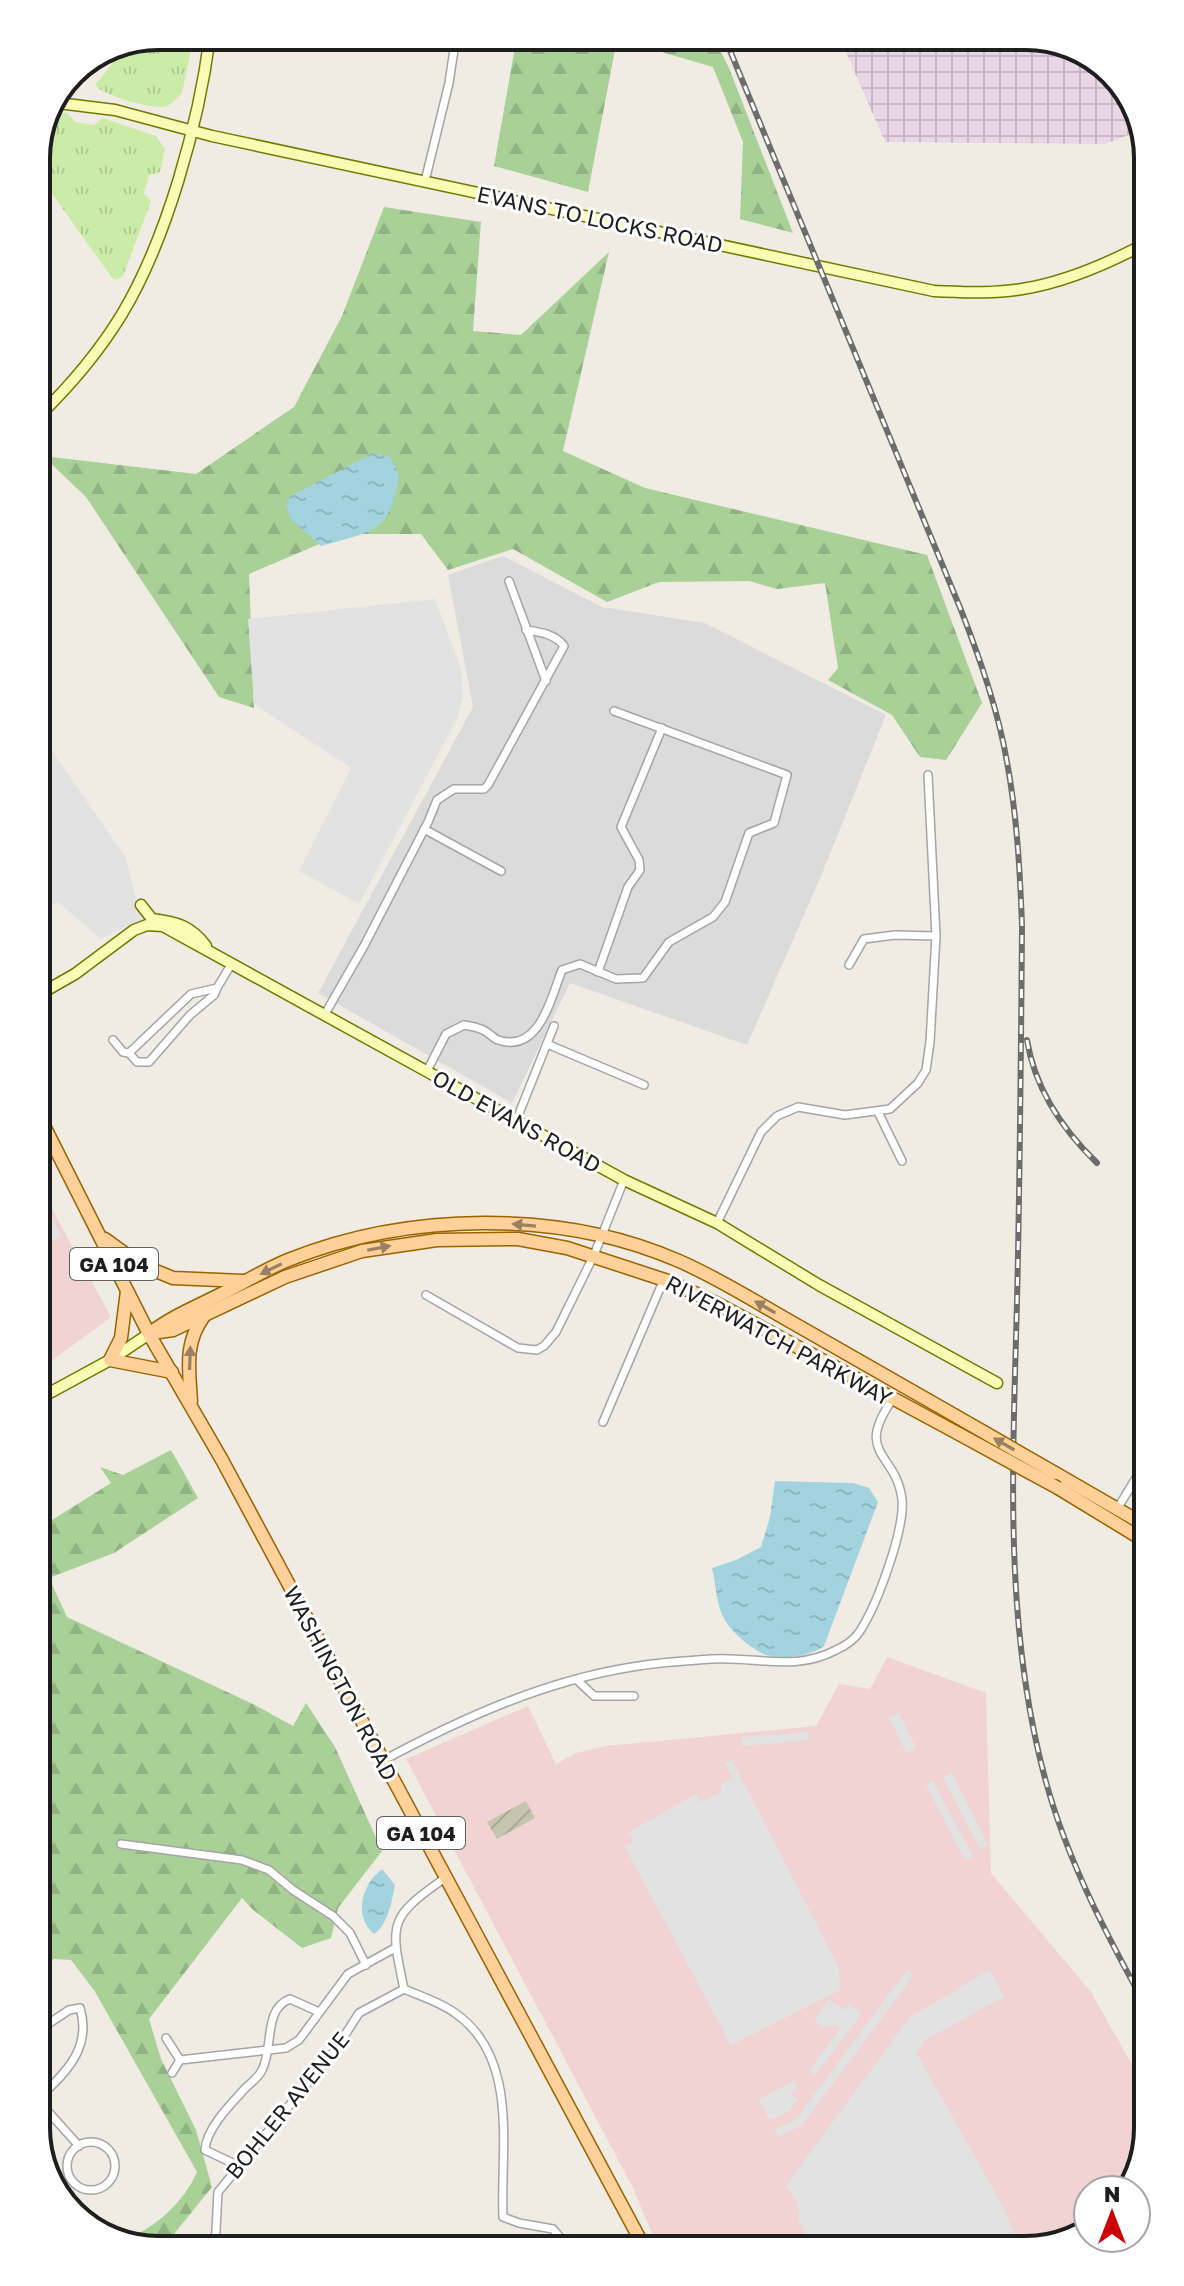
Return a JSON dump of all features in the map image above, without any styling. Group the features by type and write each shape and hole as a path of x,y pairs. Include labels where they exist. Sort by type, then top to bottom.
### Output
{"main road":[{"name":"WASHINGTON ROAD","path":"50,1138 149,1334 191,1404 638,2236"},
{"name":"RIVERWATCH PARKWAY","path":"149,1334 167,1320 289,1260 336,1245 438,1225 495,1223 601,1236 679,1260 716,1279 1055,1473 1134,1531"},
{"path":"98,1233 111,1246 141,1265 173,1278 246,1281"},
{"name":"RIVERWATCH PARKWAY","path":"149,1334 173,1330 285,1277 362,1251 437,1240 518,1239 594,1255 664,1279 720,1305 1058,1488 1134,1521"},
{"path":"127,1291 121,1338 110,1360 172,1372"},
{"path":"191,1404 190,1345 192,1333 205,1315"}],"street":[{"path":"50,405 70,386 130,300 159,234 192,129 207,50"},
{"path":"425,181 454,50"},
{"name":"EVANS TO LOCKS ROAD","path":"65,104 115,110 212,136 934,291 1023,289 1079,273 1134,249"},
{"path":"509,581 546,681"},
{"path":"325,1014 364,946 437,800 454,789 484,789 488,785 546,681 564,646 561,641 543,632 526,630"},
{"path":"427,1071 446,1034 464,1025 482,1030 498,1040 514,1042 530,1035 540,1026 562,970 580,964 616,979 643,978 669,942 713,917 725,902 749,833 774,823 787,775 614,711"},
{"path":"598,972 628,887 640,870 639,860 621,827 662,728"},
{"path":"717,1223 761,1132 777,1116 798,1107 845,1115 890,1109 918,1083 926,1070 936,936 928,775"},
{"path":"424,829 501,871"},
{"path":"141,905 152,919 168,921 194,931 210,951"},
{"name":"OLD EVANS ROAD","path":"50,988 75,974 134,930 147,925 163,926 624,1180 717,1223 819,1285 997,1383"},
{"path":"849,965 864,939 895,935 936,936"},
{"path":"113,1040 137,1062 149,1062 190,1015 214,995 232,963"},
{"path":"129,1053 191,994 217,988"},
{"path":"516,1121 554,1026"},
{"path":"547,1044 644,1085"},
{"path":"878,1112 902,1161"},
{"path":"426,1295 508,1343 537,1350 550,1341 556,1332 594,1255 624,1180"},
{"path":"603,1422 664,1279"},
{"path":"50,1393 110,1360 149,1334"},
{"path":"382,1761 437,1731 530,1693 577,1680 658,1663 717,1659 803,1662 823,1657 859,1634 886,1573 902,1515 899,1486 875,1442 875,1433 892,1400"},
{"path":"1114,1514 1134,1481"},
{"path":"577,1680 594,1696 634,1696"},
{"path":"121,1844 242,1860 269,1870 333,1916 350,1933 366,1965"},
{"path":"445,1878 403,1910 395,1927 395,1948 404,1989 456,2014 486,2045 502,2094 503,2217 553,2229 559,2236"},
{"path":"180,2060 286,2048 299,2040 348,1974 395,1948"},
{"name":"BOHLER AVENUE","path":"216,2236 218,2192 336,2049 359,2013 404,1989"},
{"path":"239,2166 205,2150 206,2139 240,2093 262,2071 274,2012 281,2002 290,1999 319,2012"},
{"path":"50,2023 69,2010 80,2008 84,2019 83,2038 69,2071 50,2088"},
{"path":"166,2038 180,2060"},
{"path":"172,2073 180,2060"},
{"path":"50,2114 79,2146"},
{"path":"94,2142 108,2149 116,2163 107,2185 85,2190 72,2181 68,2173 69,2158 79,2146 94,2142"}],"shaded area":[{"path":"845,50 1047,52 1074,61 1102,82 1119,104 1131,134 1105,144 885,142"},
{"path":"503,556 602,607 705,623 886,715 821,876 747,1045 570,983 512,1103 318,993 473,707 448,575"},
{"path":"435,599 461,669 463,695 458,717 359,904 299,871 351,768 254,704 248,619"},
{"path":"50,748 126,858 141,919 101,939 58,902 50,907"},
{"path":"50,1205 111,1317 50,1362"},
{"path":"50,1214 62,1236 50,1242"},
{"path":"887,1657 986,1693 991,1873 1091,1992 1134,2068 1133,2142 1124,2174 1072,2174 1072,2225 1067,2228 1026,2236 653,2236 633,2188 406,1759 528,1706 556,1764 576,1753 606,1746 816,1726 839,1684 870,1689"},
{"path":"899,1713 916,1748 906,1753 889,1717"},
{"path":"808,1732 809,1740 742,1746 742,1737"},
{"path":"732,1760 839,1968 840,1990 731,2045 625,1847 632,1843 633,1837 629,1832 696,1794 700,1802 722,1791 721,1784 733,1778 725,1764"},
{"path":"952,1773 988,1845 980,1849 943,1777"},
{"path":"933,1781 973,1856 965,1860 926,1785"},
{"path":"526,1801 535,1818 497,1839 487,1822"},
{"path":"907,1970 914,1975 802,2125 778,2137 774,2130 796,2119"},
{"path":"990,1970 1004,1997 925,2040 917,2054 1001,2203 1016,2236 807,2236 799,2221 798,2204 785,2187 910,2017"},
{"path":"829,1999 844,2010 850,2003 861,2015 815,2075 809,2071 840,2029 834,2025 823,2027 814,2020"},
{"path":"794,2081 797,2089 790,2094 798,2099 788,2112 770,2120 759,2100"}],"green space":[{"path":"191,50 182,93 171,104 161,107 141,104 108,93 95,85 115,60 142,51"},
{"path":"515,50 615,50 588,192 494,166"},
{"path":"655,50 720,50 793,233 740,219 743,142 713,67"},
{"path":"60,112 67,113 75,122 94,125 103,118 156,136 165,149 160,172 149,175 144,193 151,201 123,276 116,280 50,191 50,151"},
{"path":"384,207 481,222 473,331 521,335 609,252 563,451 645,488 927,555 982,703 946,760 920,757 892,715 828,680 838,668 825,583 777,589 749,581 659,582 607,602 513,549 448,570 421,534 343,534 249,574 254,708 219,697 86,497 50,463 50,457 196,474 294,407 342,316"},
{"path":"171,1450 198,1498 114,1553 50,1578 50,1519 111,1483 100,1467 123,1475"},
{"path":"50,1580 67,1617 255,1705 293,1726 306,1703 335,1747 382,1851 338,1908 331,1938 302,1948 242,1898 149,2019 161,2059 196,2130 212,2187 172,2236 136,2234 167,2214 197,2172 94,1990 71,1960 54,1959 50,1962"}],"water":[{"path":"373,453 390,457 399,475 390,509 376,527 321,546 291,519 286,505 291,496"},
{"path":"775,1481 853,1483 869,1488 878,1502 824,1646 791,1657 764,1654 734,1632 720,1609 712,1568 761,1547 770,1517"},
{"path":"382,1869 395,1885 386,1919 374,1934 364,1918 363,1900 369,1883"}],"railway":[{"path":"730,50 961,610 999,723 1016,823 1022,926 1013,1483 1017,1604 1023,1664 1032,1723 1046,1782 1065,1841 1103,1926 1134,1984"},
{"path":"1027,1040 1036,1075 1052,1107 1072,1136 1097,1163"}]}
